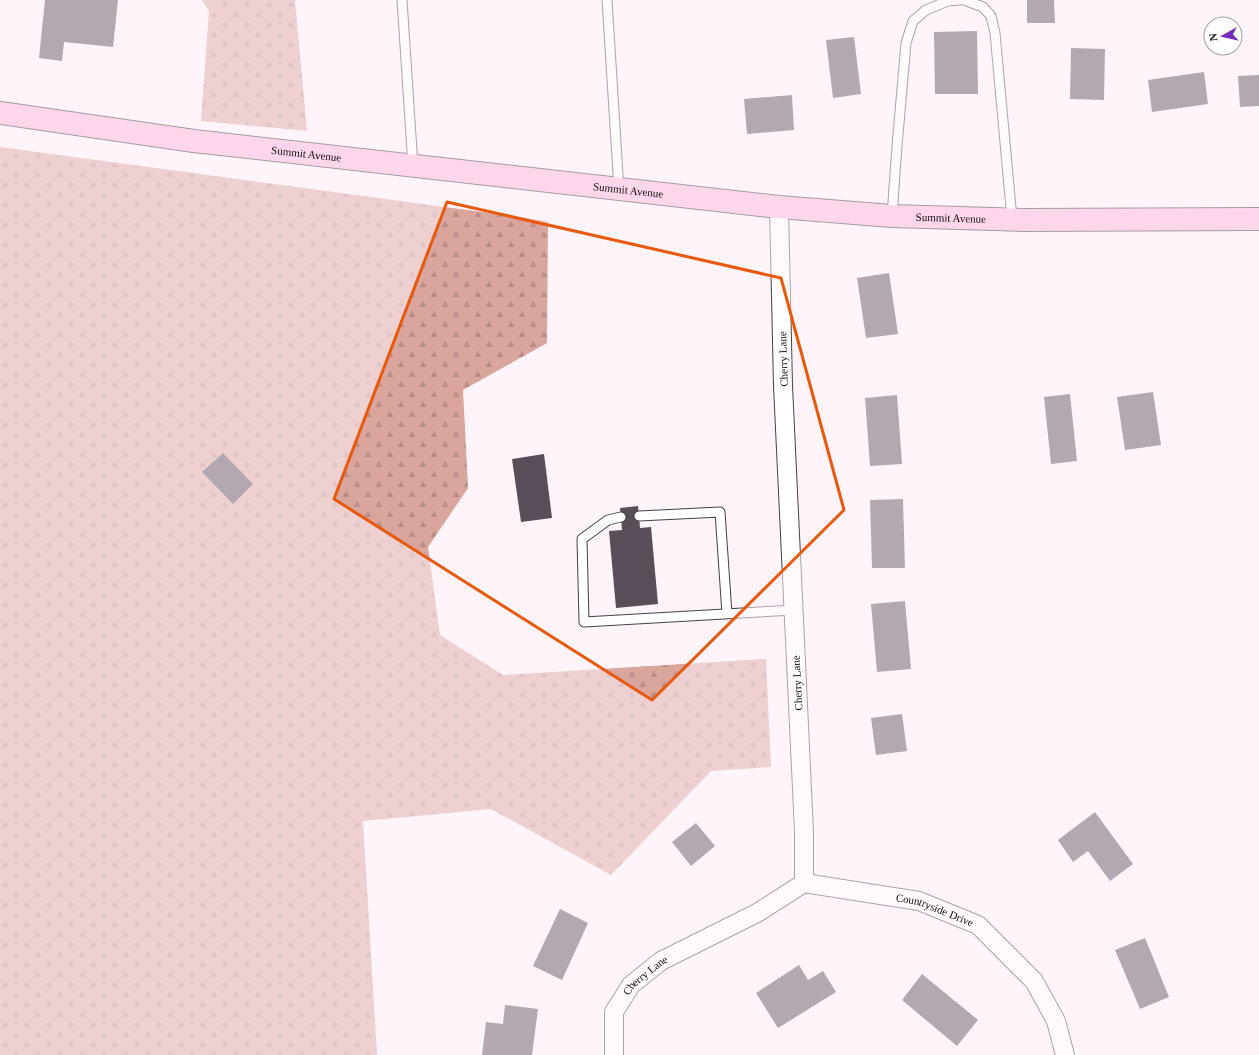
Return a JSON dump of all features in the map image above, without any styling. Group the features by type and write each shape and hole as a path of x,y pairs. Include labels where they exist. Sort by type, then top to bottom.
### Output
{"main road":[{"name":"Summit Avenue","path":"0,113 194,141 779,207 892,216 1012,220 1259,219"}],"street":[{"name":"Cherry Lane","path":"614,1055 614,1012 631,985 661,961 757,913 804,883 804,832 783,386 779,207"},
{"name":"Countryside Drive","path":"804,883 919,901 978,925 1034,982 1056,1021 1065,1055"}],"lane":[{"path":"402,0 413,166"},
{"path":"607,0 619,190"},
{"path":"892,216 896,146 906,43 913,21 926,10 948,1 960,0"},
{"path":"964,0 983,6 991,16 995,33 1012,220"},
{"path":"639,516 720,512 727,614"},
{"path":"621,517 608,520 582,539 584,622 794,610"}],"highlighted area":[{"path":"447,202 781,278 844,510 652,700 334,499"}],"green space":[{"path":"202,0 295,0 307,131 201,121 209,11"},
{"path":"0,147 548,221 547,343 463,390 468,488 428,547 440,635 503,675 766,659 771,767 711,771 611,875 491,809 363,821 377,1055 0,1055"}],"building":[{"path":"45,0 118,0 113,47 64,42 62,61 39,58"},
{"path":"1027,0 1054,0 1055,23 1027,23"},
{"path":"977,31 978,94 935,94 934,32"},
{"path":"854,37 861,94 833,98 826,40"},
{"path":"1071,48 1105,49 1104,100 1070,99"},
{"path":"1204,72 1208,104 1152,112 1148,80"},
{"path":"1259,75 1259,106 1240,107 1238,76"},
{"path":"792,95 794,130 747,134 744,99"},
{"path":"889,273 898,334 866,338 857,278"},
{"path":"1153,392 1161,445 1125,450 1117,397"},
{"path":"1070,394 1077,461 1051,464 1044,397"},
{"path":"897,395 902,464 870,466 865,398"},
{"path":"223,453 253,484 233,504 202,472"},
{"path":"544,454 552,518 521,522 512,459"},
{"path":"903,499 905,568 872,568 870,500"},
{"path":"638,506 640,528 651,527 658,604 616,608 609,531 622,530 620,508"},
{"path":"905,601 911,669 877,672 871,604"},
{"path":"902,714 907,751 876,755 871,718"},
{"path":"1095,812 1133,864 1110,881 1088,851 1073,862 1058,840"},
{"path":"696,823 715,846 691,866 672,842"},
{"path":"560,909 588,923 562,980 533,966"},
{"path":"1145,938 1169,997 1140,1009 1115,950"},
{"path":"799,965 808,980 823,971 836,992 778,1028 756,993"},
{"path":"922,974 978,1020 957,1046 902,1000"},
{"path":"505,1005 538,1009 532,1055 482,1055 486,1022 503,1024"}]}
